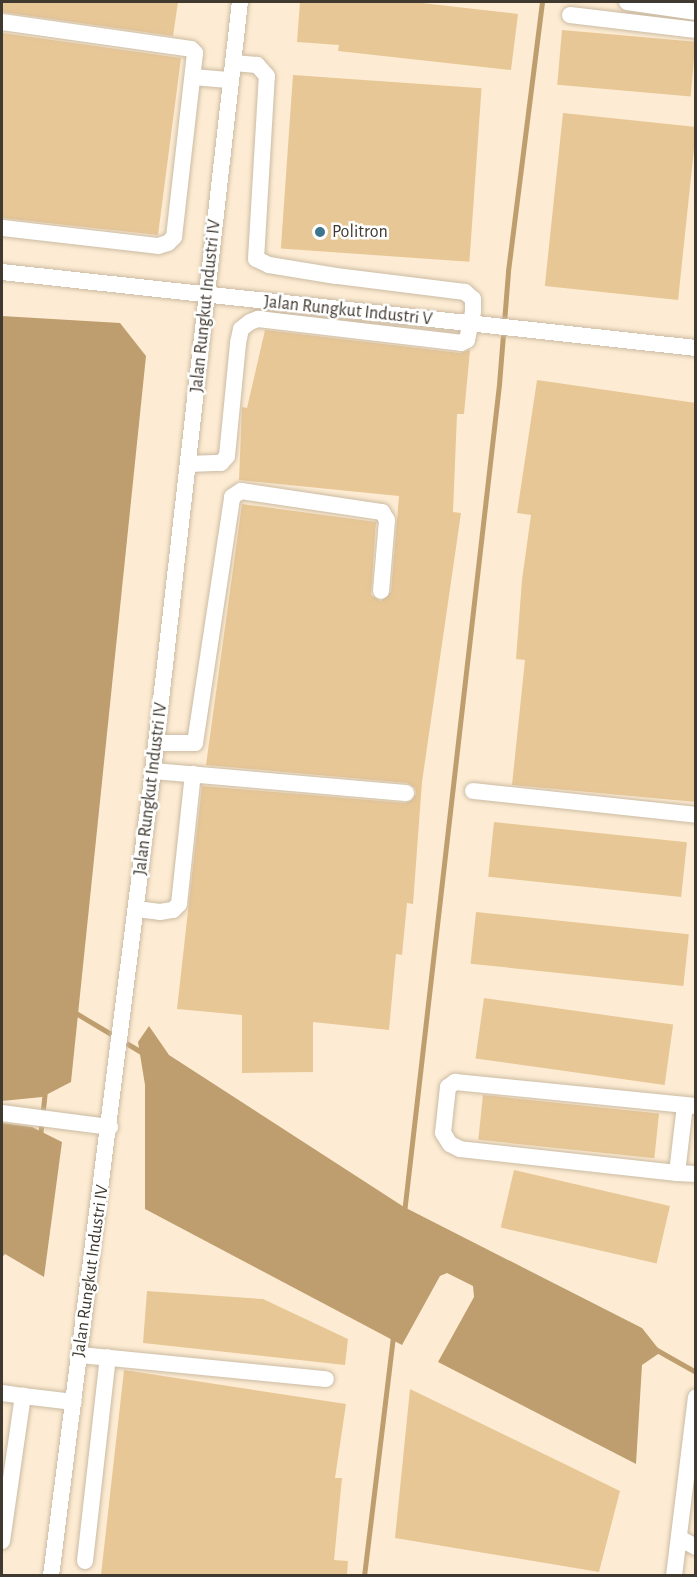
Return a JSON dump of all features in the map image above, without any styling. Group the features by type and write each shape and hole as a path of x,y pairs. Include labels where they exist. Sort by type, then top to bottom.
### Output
{"street":[{"name":"Jalan Rungkut Industri IV","path":"51,1575 124,1013 240,2"},
{"path":"627,2 696,12"},
{"path":"570,15 696,30"},
{"path":"2,22 191,49 195,53 174,237 168,243 159,246 2,228"},
{"path":"188,464 221,463 227,456 238,343 241,329 249,322 258,319 461,343 467,340 473,299 465,292 336,276 269,265 256,259 267,76 257,65 233,63"},
{"path":"193,76 231,80"},
{"name":"Jalan Rungkut Industri V","path":"2,272 488,326 695,344"},
{"path":"156,743 190,745 197,737 232,497 241,491 382,512 387,520 381,591"},
{"path":"153,771 406,793"},
{"path":"136,909 160,912 173,910 180,904 193,774"},
{"path":"473,791 696,815"},
{"path":"677,1173 690,1106 455,1082 448,1087 443,1132 450,1144 460,1149 677,1173 696,1174"},
{"path":"2,1113 110,1127"},
{"path":"80,1355 326,1379"},
{"path":"85,1561 108,1357"},
{"path":"2,1393 74,1402"},
{"path":"2,1541 23,1396"},
{"path":"674,1575 696,1397"},
{"path":"679,1538 696,1547"}],"shaded area":[{"path":"2,2 695,2 695,1575 2,1575"},
{"path":"2,316 120,323 146,356 71,1082 42,1097 2,1101"},
{"path":"149,1026 169,1055 404,1207 642,1328 661,1352 642,1365 636,1464 438,1362 474,1297 473,1286 447,1273 440,1276 402,1345 145,1209 145,1085 138,1042"},
{"path":"2,1123 32,1127 62,1142 44,1277 5,1254 2,1257"}],"building":[{"path":"2,2 178,2 173,36 2,12"},
{"path":"300,2 413,2 518,14 511,70 338,51 339,45 297,42"},
{"path":"562,30 695,42 691,96 557,85"},
{"path":"2,33 181,58 158,235 2,218"},
{"path":"293,75 482,88 469,262 281,249"},
{"path":"563,113 696,127 678,300 545,286"},
{"path":"265,330 460,353 470,350 464,414 457,414 453,512 461,513 422,782 413,904 407,903 402,955 396,954 389,1030 313,1022 313,1072 242,1073 242,1015 177,1009 202,786 405,803 416,794 415,788 407,783 206,765 242,504 376,522 371,595 381,601 391,592 399,496 239,480 242,407 247,408"},
{"path":"537,380 696,403 696,802 512,785 525,660 516,659 522,580 531,515 517,513"},
{"path":"494,822 687,842 681,897 488,877"},
{"path":"476,912 689,934 683,986 471,964"},
{"path":"484,998 673,1025 665,1085 476,1058"},
{"path":"483,1095 659,1114 654,1158 478,1140"},
{"path":"514,1170 670,1206 657,1263 501,1227"},
{"path":"147,1291 263,1299 348,1339 345,1365 143,1343"},
{"path":"124,1370 346,1404 335,1478 342,1478 334,1560 348,1561 347,1575 101,1575"},
{"path":"410,1389 620,1491 599,1572 395,1538"}],"waterway":[{"path":"404,1213 499,384 508,271 542,2"},
{"path":"74,1012 146,1055"},
{"path":"40,1137 45,1090"},
{"path":"364,1576 393,1336"},
{"path":"655,1349 696,1372"}],"place":[{"name":"Politron","path":"320,232"}]}
